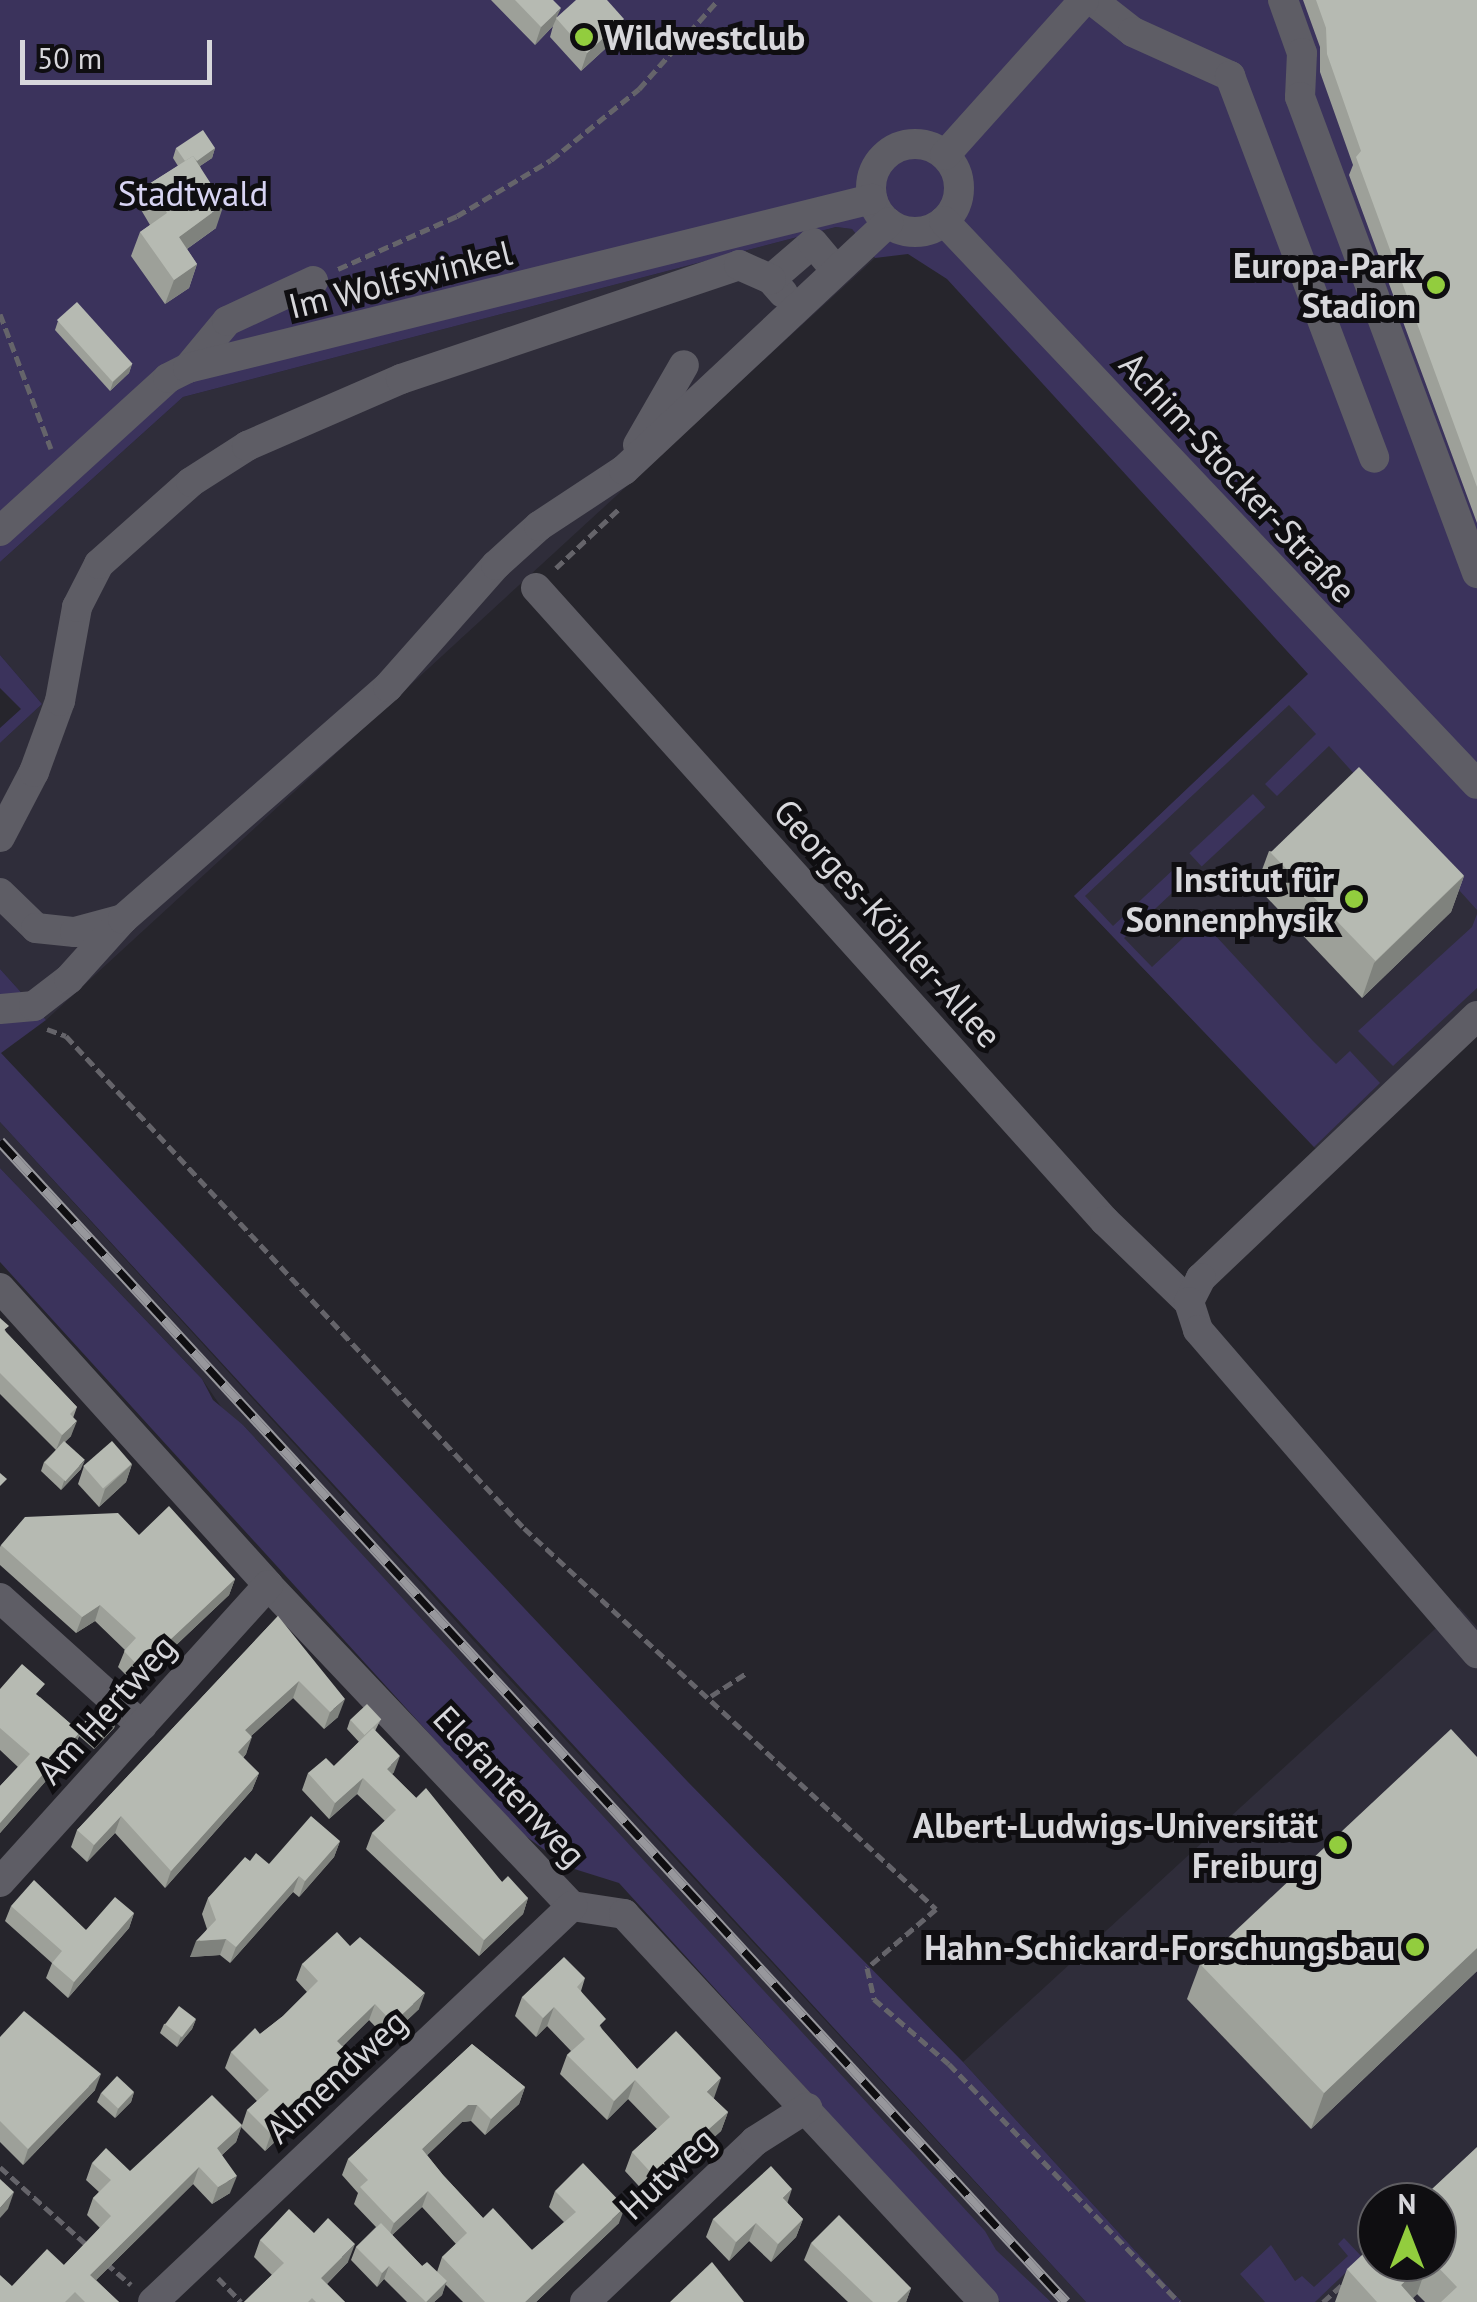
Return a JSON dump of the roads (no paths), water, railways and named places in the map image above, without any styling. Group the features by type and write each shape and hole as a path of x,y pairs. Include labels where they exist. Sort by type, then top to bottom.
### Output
{"street":[{"path":"945,155 1088,0 1133,32 1230,76 1374,458"},
{"path":"1262,0 1300,97 1340,236 1381,354 1477,574"},
{"path":"1283,0 1302,53 1300,97"},
{"path":"1,1011 34,1006 58,988 123,919 388,687 539,526 624,470 796,309 835,269 880,211 874,171 892,150 919,144 945,155 960,188 944,221 916,232 880,211"},
{"name":"Im Wolfswinkel","path":"0,532 168,378 188,368 880,211"},
{"name":"Achim-Stocker-Straße","path":"944,221 1477,784"},
{"path":"772,278 814,244 835,269"},
{"path":"0,836 34,772 60,701 77,607 99,564 191,482 248,446 401,378 739,265 772,278 796,309"},
{"path":"188,368 227,321 319,278"},
{"path":"624,470 684,365"},
{"name":"Georges-Köhler-Allee","path":"536,588 1194,1316 1477,1653"},
{"path":"0,893 36,928 75,932 123,919"},
{"path":"1194,1316 1201,1278 1477,1016"},
{"name":"Elefantenweg","path":"0,1288 268,1585 572,1906 624,1914 984,2302"},
{"name":"Am Hertweg","path":"0,1882 268,1585"},
{"path":"0,1598 142,1726"},
{"name":"Almendweg","path":"145,2296 572,1906"},
{"name":"Hutweg","path":"586,2302 755,2142 807,2108"}],"railway":[{"path":"0,1141 1066,2302"}],"place":[{"name":"Wildwestclub","path":"584,37"},
{"name":"Europa-Park Stadion","path":"1436,285"},
{"name":"Institut für Sonnenphysik","path":"1354,899"},
{"name":"Albert-Ludwigs-Universität Freiburg","path":"1338,1845"},
{"name":"Hahn-Schickard-Forschungsbau","path":"1415,1947"}],"park label":[{"name":"Stadtwald","path":"193,193"}]}
